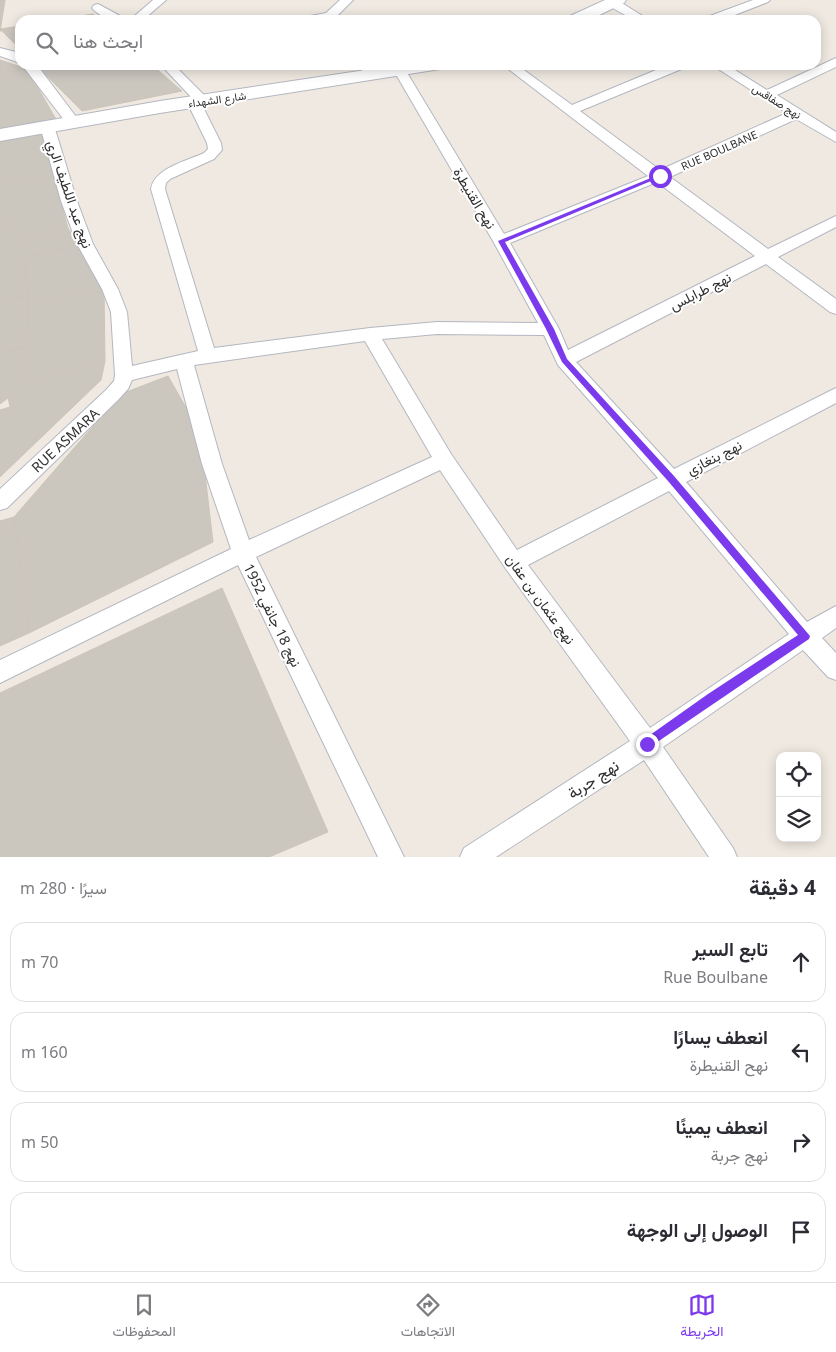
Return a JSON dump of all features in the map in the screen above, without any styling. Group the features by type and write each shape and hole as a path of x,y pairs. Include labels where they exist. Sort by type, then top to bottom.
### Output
{"main road":[{"path":"587,15 616,1"},
{"name":"شارع الشهداء","path":"0,135 369,70 406,70"}],"street":[{"path":"142,15 160,0"},
{"path":"334,15 347,0"},
{"path":"724,15 764,0"},
{"path":"616,1 635,15"},
{"path":"98,8 110,15"},
{"path":"0,52 15,56"},
{"path":"821,69 836,62"},
{"path":"33,70 73,122"},
{"path":"171,70 198,101 215,150 209,156 165,176 159,182 158,189 208,355"},
{"path":"516,70 836,308"},
{"path":"571,110 667,70"},
{"name":"نهج صفاقس","path":"726,70 836,138"},
{"path":"767,95 819,70"},
{"name":"نهح القنيطرة","path":"400,71 502,241 550,329 564,360 671,479 805,636 836,669"},
{"name":"RUE BOULBANE","path":"502,241 660,176 797,114"},
{"name":"نهج عبد اللطيف الري","path":"47,126 69,201 85,244 110,289 119,312 124,375"},
{"name":"نهج طرابلس","path":"564,360 836,221"},
{"path":"124,375 208,355 370,334 437,328 550,329"},
{"name":"نهج عثمان بن عفان","path":"370,334 444,460 513,562 647,744 724,857"},
{"name":"نهج 18 جانفي 1952","path":"184,362 212,464 243,553 391,857"},
{"name":"RUE ASMARA","path":"0,502 112,395 122,384 124,375"},
{"name":"نهج بنغازي","path":"513,562 836,395"},
{"path":"0,672 243,553 444,460"},
{"name":"نهج جربة","path":"473,857 647,744 712,698 836,616"}],"building":[{"path":"0,0 5,0 0,32"},
{"path":"15,27 15,44 0,29"},
{"path":"0,60 15,65 15,70 22,70 0,74"},
{"path":"28,70 57,121 0,131 0,74"},
{"path":"41,70 158,70 182,91 82,111"},
{"path":"43,131 54,177 16,184 0,184 0,141"},
{"path":"54,177 68,228 23,243 3,219 0,220 0,184 16,184"},
{"path":"3,219 23,243 68,228 78,245 24,257 28,295 0,302 0,220"},
{"path":"78,245 104,290 27,302 24,257"},
{"path":"104,290 105,361 31,381 27,302"},
{"path":"28,295 29,345 0,353 0,302"},
{"path":"29,345 31,381 0,404 0,353"},
{"path":"105,361 101,380 0,477 0,410 10,407 8,397 31,381"},
{"path":"168,376 200,432 213,542 29,633 14,517 121,394"},
{"path":"14,517 29,633 0,646 0,521"},
{"path":"222,588 328,832 269,857 0,857 0,693"}],"route":[{"path":"647,744 805,636 671,479 564,360 550,329 502,241 660,176"}]}
